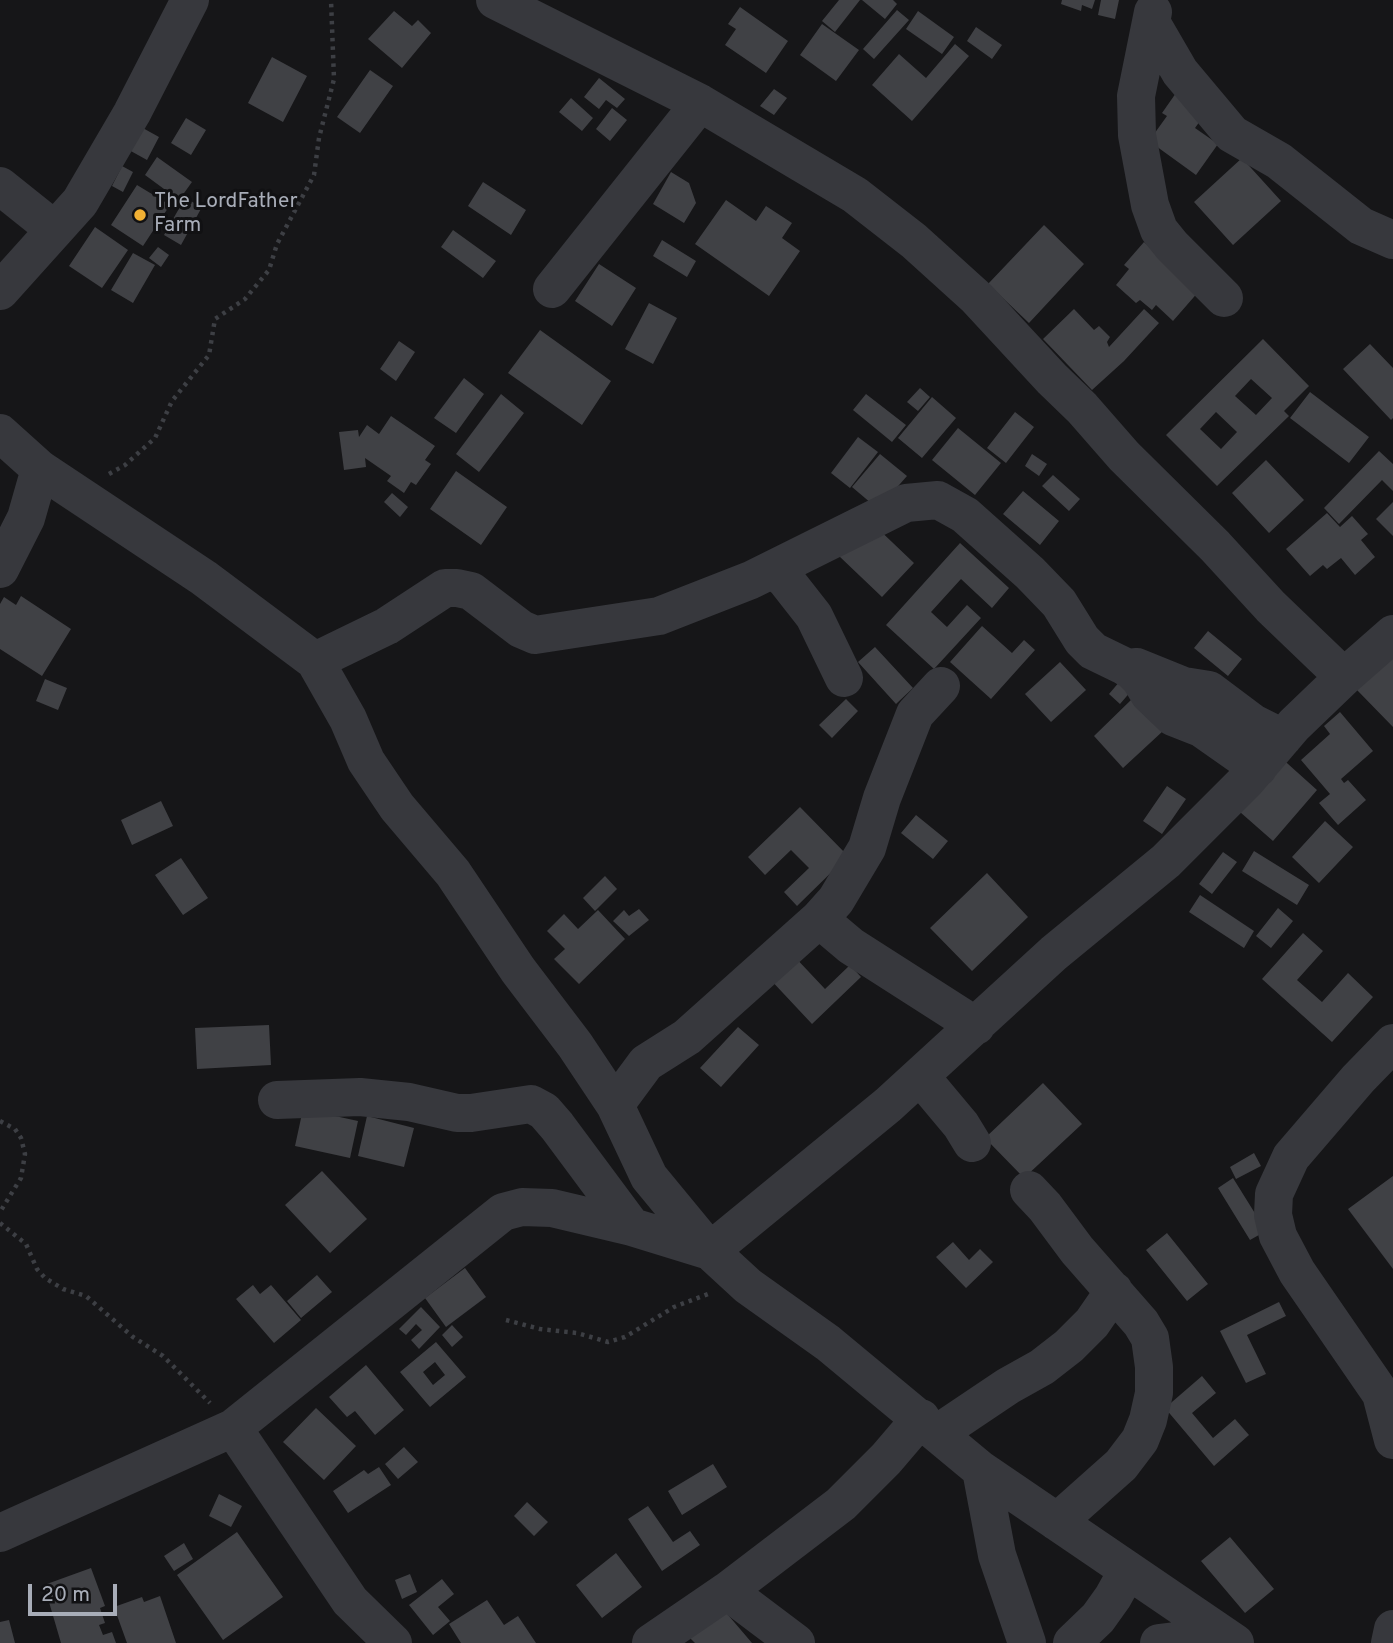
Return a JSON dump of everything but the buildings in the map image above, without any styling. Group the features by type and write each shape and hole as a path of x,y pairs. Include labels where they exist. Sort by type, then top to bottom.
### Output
{"street":[{"path":"0,291 80,202 132,113 190,0"},
{"path":"495,0 700,103 855,195 914,241 977,298 1124,456 1215,546 1271,607 1344,677"},
{"path":"1153,11 1180,72 1232,134 1279,161 1361,226 1393,240"},
{"path":"1153,11 1136,96 1137,135 1150,205 1159,230 1171,246 1224,298"},
{"path":"552,289 700,103"},
{"path":"0,186 55,230"},
{"path":"0,433 40,469 204,578 315,661 348,719 374,773 397,807 453,873 518,970 575,1045 615,1105 649,1177 710,1251 748,1286 828,1343 981,1470 1128,1570 1212,1639"},
{"path":"0,569 26,518 40,469"},
{"path":"315,661 387,626 445,588 471,591 521,629 535,635 659,616 751,580 906,503 938,500 972,520 1030,573 1059,603 1082,640 1093,651 1127,668 1173,717 1200,728 1258,768"},
{"path":"772,570 785,579 814,616 844,678"},
{"path":"710,1251 920,1076 1054,953 1166,861 1344,677 1393,634"},
{"path":"1127,668 1137,667 1184,686 1209,690 1253,723 1283,738"},
{"path":"615,1105 646,1063 687,1037 819,919 836,900 867,848 882,798 915,714 941,685"},
{"path":"819,919 851,946 976,1026"},
{"path":"1393,1043 1291,1157 1274,1194 1273,1215 1278,1236 1297,1272 1387,1389 1393,1440"},
{"path":"920,1076 961,1125 972,1143"},
{"path":"277,1100 360,1097 409,1102 457,1113 531,1104 544,1111 557,1126 632,1227"},
{"path":"1030,1190 1077,1250 1141,1323 1150,1338 1154,1394 1140,1440 1121,1465 1057,1522"},
{"path":"0,1533 233,1428 503,1212 522,1207 552,1208 632,1227 710,1251"},
{"path":"651,1643 727,1591 841,1504 886,1459 930,1426 1042,1367 1092,1323 1114,1291"},
{"path":"233,1428 350,1601 393,1643"},
{"path":"981,1470 997,1555 1027,1643"},
{"path":"1072,1643 1098,1618 1128,1570"},
{"path":"727,1591 796,1643"},
{"path":"1390,1643 1393,1629"},
{"path":"1159,1643 1212,1639"}],"path":[{"path":"77,493 125,465 155,439 172,401 209,355 215,319 246,299 269,270 277,244 314,175 319,138 334,79 331,0"},
{"path":"0,1121 15,1129 21,1138 25,1154 20,1178 0,1212"},
{"path":"0,1223 26,1244 37,1269 45,1278 63,1289 86,1296 132,1337 163,1356 233,1428"},
{"path":"506,1320 540,1329 577,1333 608,1342 642,1329 687,1300 748,1286"}],"place":[{"name":"The LordFather Farm","path":"140,215"}]}
